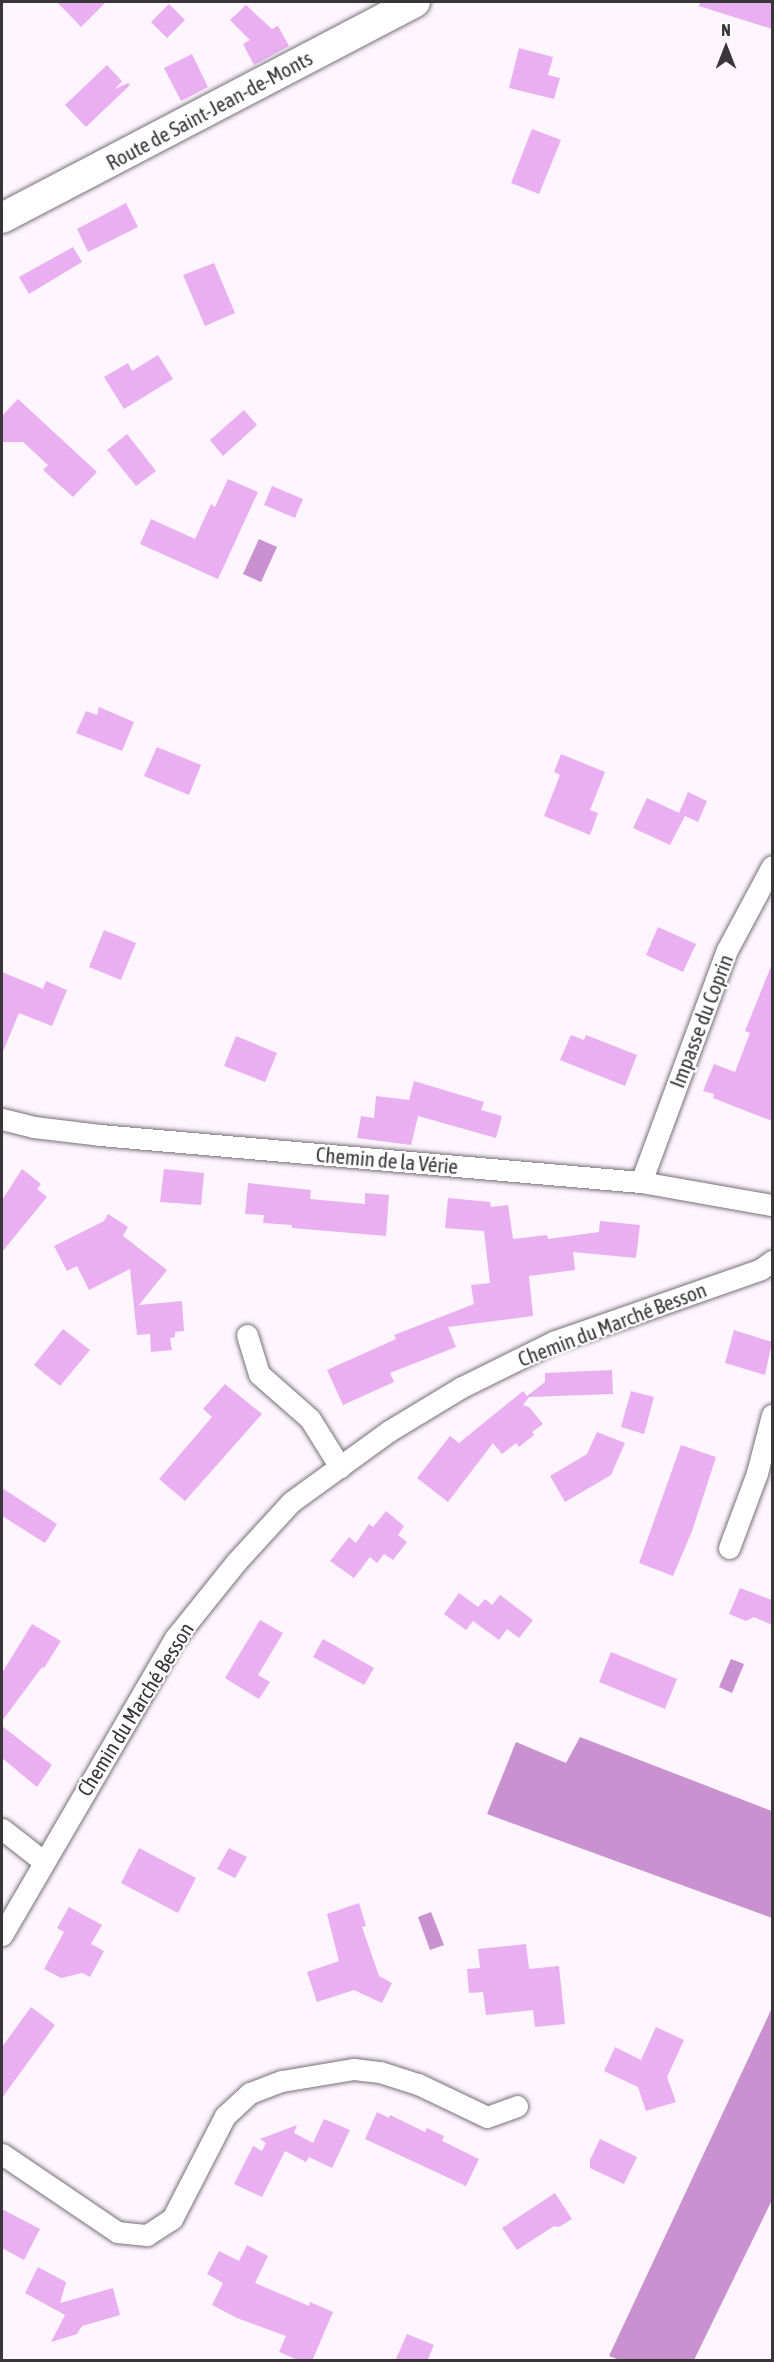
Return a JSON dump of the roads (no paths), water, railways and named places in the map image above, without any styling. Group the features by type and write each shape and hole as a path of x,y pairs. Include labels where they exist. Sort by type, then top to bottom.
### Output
{"main road":[{"name":"Route de Saint-Jean-de-Monts","path":"2,218 416,2"}],"street":[{"name":"Impasse du Coprin","path":"642,1182 728,950 772,866"},
{"name":"Chemin de la Vérie","path":"2,1119 34,1127 100,1135 642,1182 772,1204"},
{"name":"Chemin du Marché Besson","path":"2,1935 43,1861 175,1638 237,1561 291,1503 389,1431 462,1387 553,1342 761,1269 772,1261"},
{"path":"247,1335 259,1374 310,1419 340,1467"},
{"path":"729,1548 757,1473 772,1415"},
{"path":"2,1829 43,1861"},
{"path":"2,2154 117,2232 147,2235 172,2219 225,2116 250,2093 282,2081 354,2069 380,2072 418,2084 487,2117 517,2106"}]}
